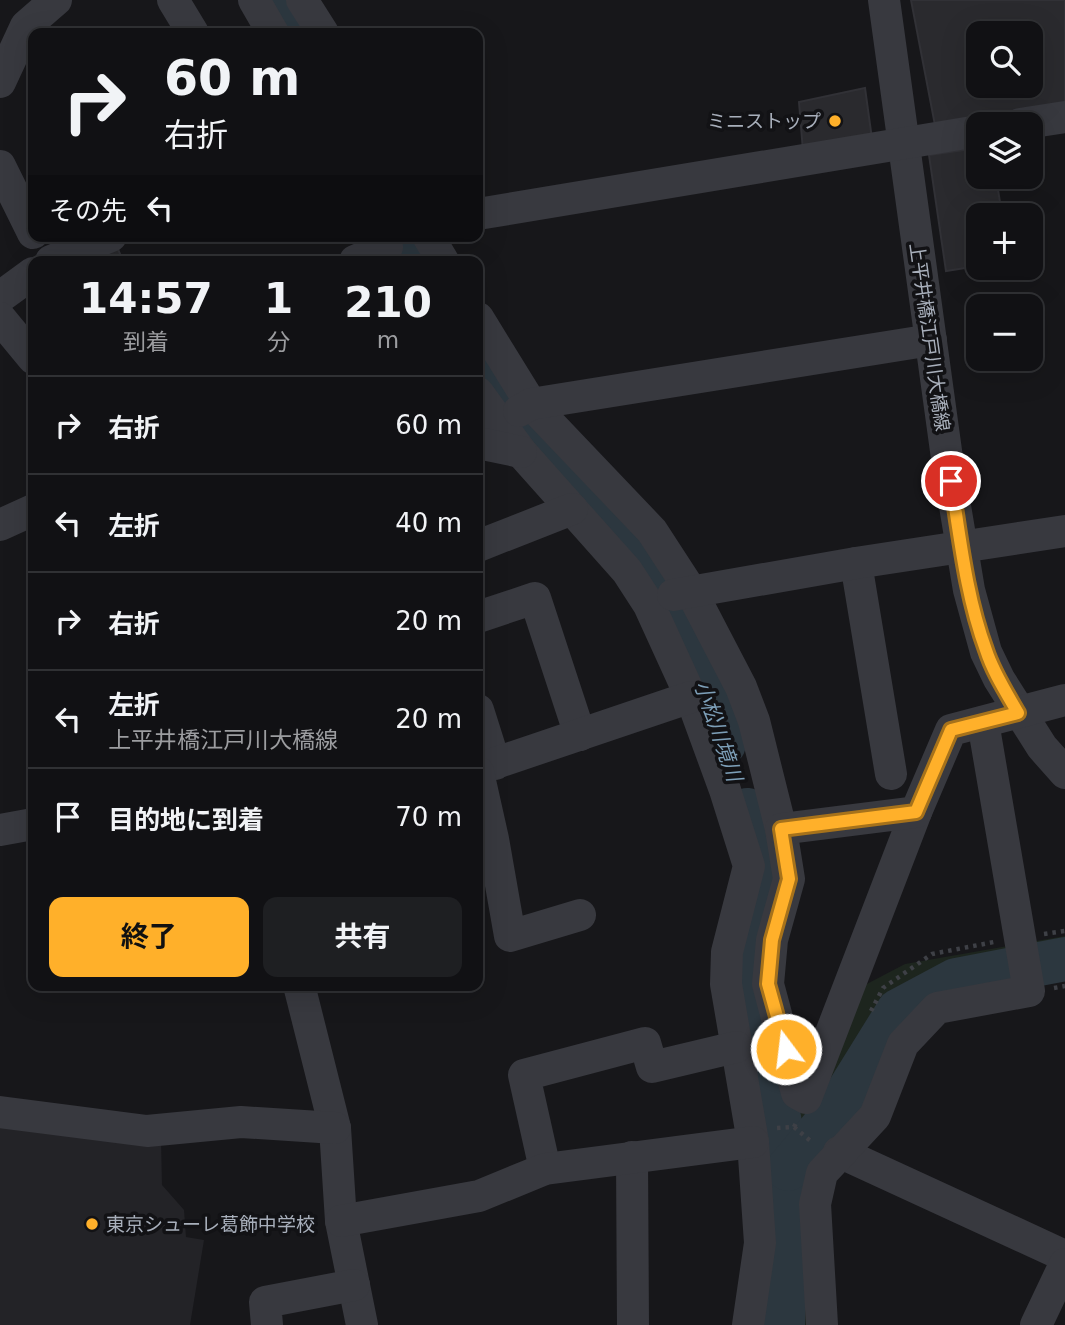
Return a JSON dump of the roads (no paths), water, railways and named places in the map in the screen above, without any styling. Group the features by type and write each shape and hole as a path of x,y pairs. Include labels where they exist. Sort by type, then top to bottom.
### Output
{"street":[{"path":"173,0 190,28"},
{"path":"254,0 271,28"},
{"path":"302,0 320,28"},
{"name":"上平井橋江戸川大橋線","path":"884,0 930,340 969,590 986,652 1018,713 1065,773"},
{"path":"0,82 26,26 51,2"},
{"path":"1043,120 1065,117"},
{"path":"483,213 966,133"},
{"path":"0,166 28,222"},
{"path":"61,256 96,242"},
{"path":"363,256 385,243"},
{"path":"0,297 28,276"},
{"path":"0,318 28,352"},
{"path":"483,336 507,420 522,452 627,571 672,597 741,687 754,721 745,783 750,866 727,952 726,984 752,1142 760,1243 748,1325"},
{"path":"507,420 930,340"},
{"path":"483,398 507,420 652,531 672,597 691,697 745,783 781,829 789,879 772,940 768,984 797,1093 806,1098 916,812 951,730 1065,700"},
{"path":"483,544 572,509"},
{"path":"0,525 28,512"},
{"path":"672,597 856,563 1065,531"},
{"path":"856,563 891,774"},
{"path":"483,615 535,598 580,735"},
{"path":"580,915 510,936 483,768 691,697"},
{"path":"822,1325 815,1204 822,1173 875,1116 903,1044 937,1008 1029,991 983,722"},
{"path":"781,829 916,812"},
{"path":"0,830 28,825"},
{"path":"301,991 335,1128 341,1221 362,1325"},
{"path":"545,1168 524,1075 645,1043 652,1067 737,1047"},
{"path":"0,1112 147,1131 241,1122 335,1128"},
{"path":"341,1221 479,1196 545,1168 752,1142"},
{"path":"839,1152 1065,1256"},
{"path":"632,1157 633,1325"},
{"path":"1036,1325 1065,1264"},
{"path":"267,1325 265,1303 354,1285"}],"waterway":[{"name":"小松川境川","path":"279,0 295,28"},
{"name":"小松川境川","path":"411,242 419,256"},
{"name":"小松川境川","path":"483,359 538,436 680,621 724,744"},
{"name":"小松川境川","path":"747,810 766,873 765,923 749,1004 774,1089 788,1169 783,1325"},
{"name":"小松川境川","path":"788,1169 836,1111 898,1011 956,980 1065,959"}],"place":[{"name":"ミニストップ","path":"835,121"},
{"name":"東京シューレ葛飾中学校","path":"92,1224"}]}
